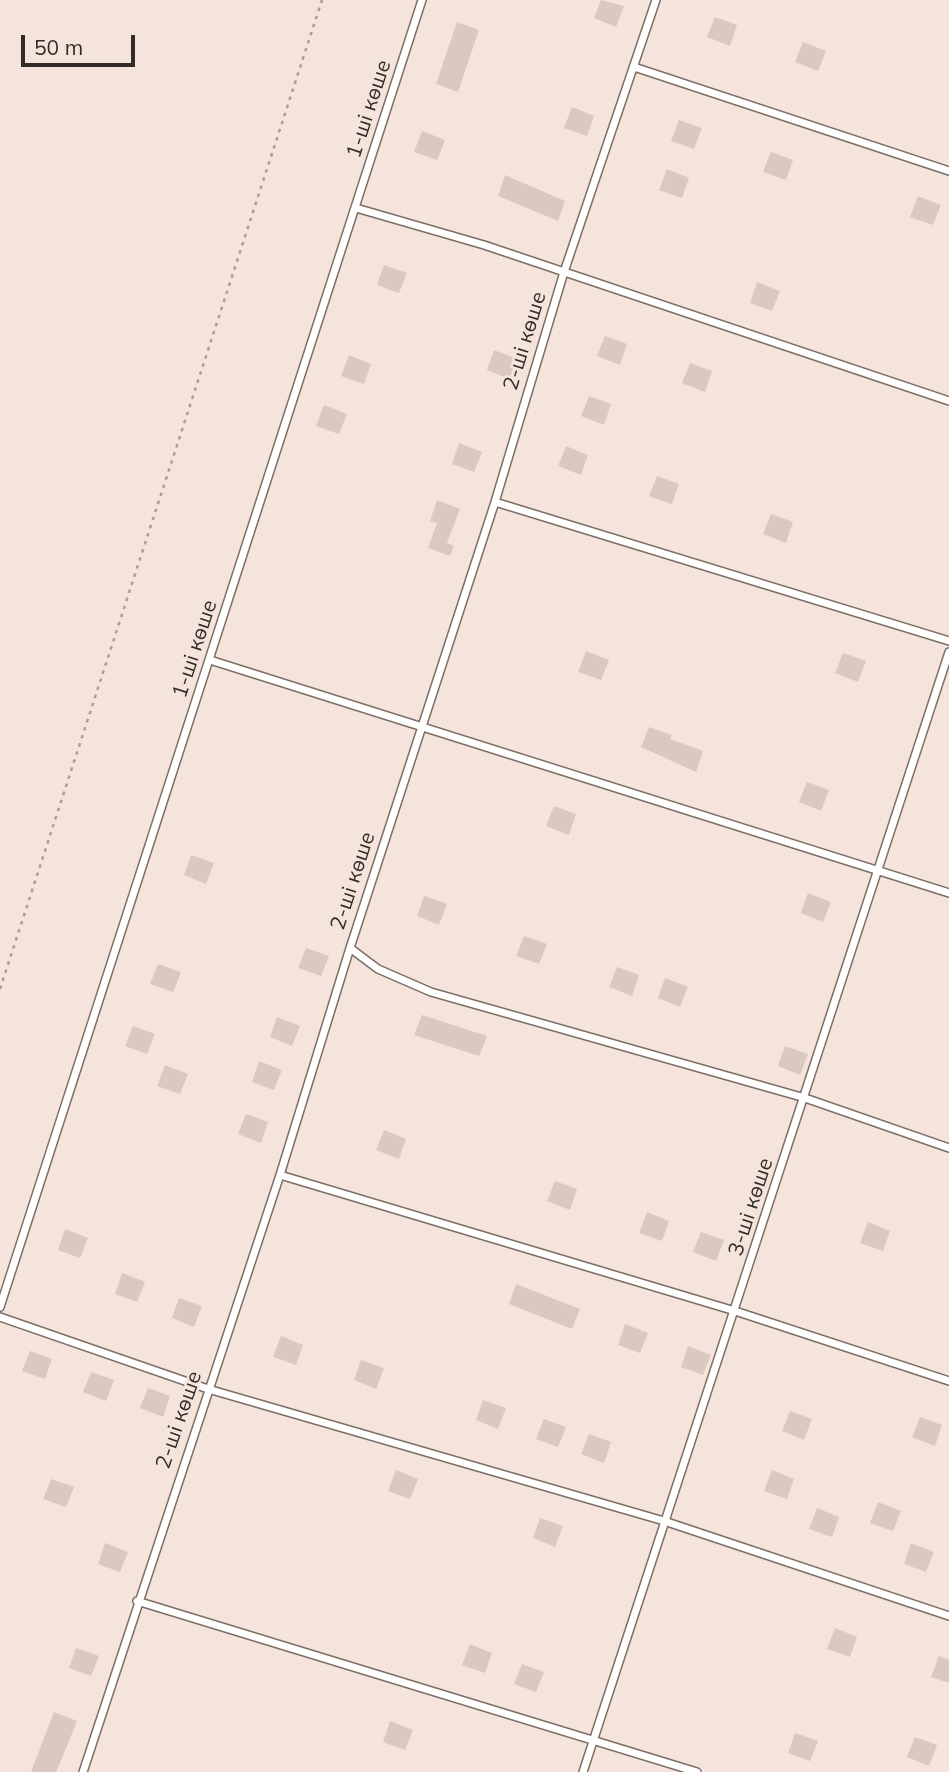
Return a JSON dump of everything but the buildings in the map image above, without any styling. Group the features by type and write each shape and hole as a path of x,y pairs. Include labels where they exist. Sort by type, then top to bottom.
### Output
{"lane":[{"name":"1-ші көше","path":"0,1307 422,0"},
{"name":"2-ші көше","path":"83,1772 137,1601 280,1175 349,948 495,502 565,272 656,0"},
{"path":"634,67 949,170"},
{"path":"356,208 565,272 949,401"},
{"path":"495,502 949,641"},
{"name":"3-ші көше","path":"583,1772 949,652"},
{"path":"210,660 949,893"},
{"path":"349,948 378,969 431,992 805,1098 949,1147"},
{"path":"280,1175 735,1311 949,1381"},
{"path":"0,1317 208,1389 664,1521 949,1616"},
{"path":"137,1601 697,1772"}],"path":[{"path":"0,989 322,0"}]}
